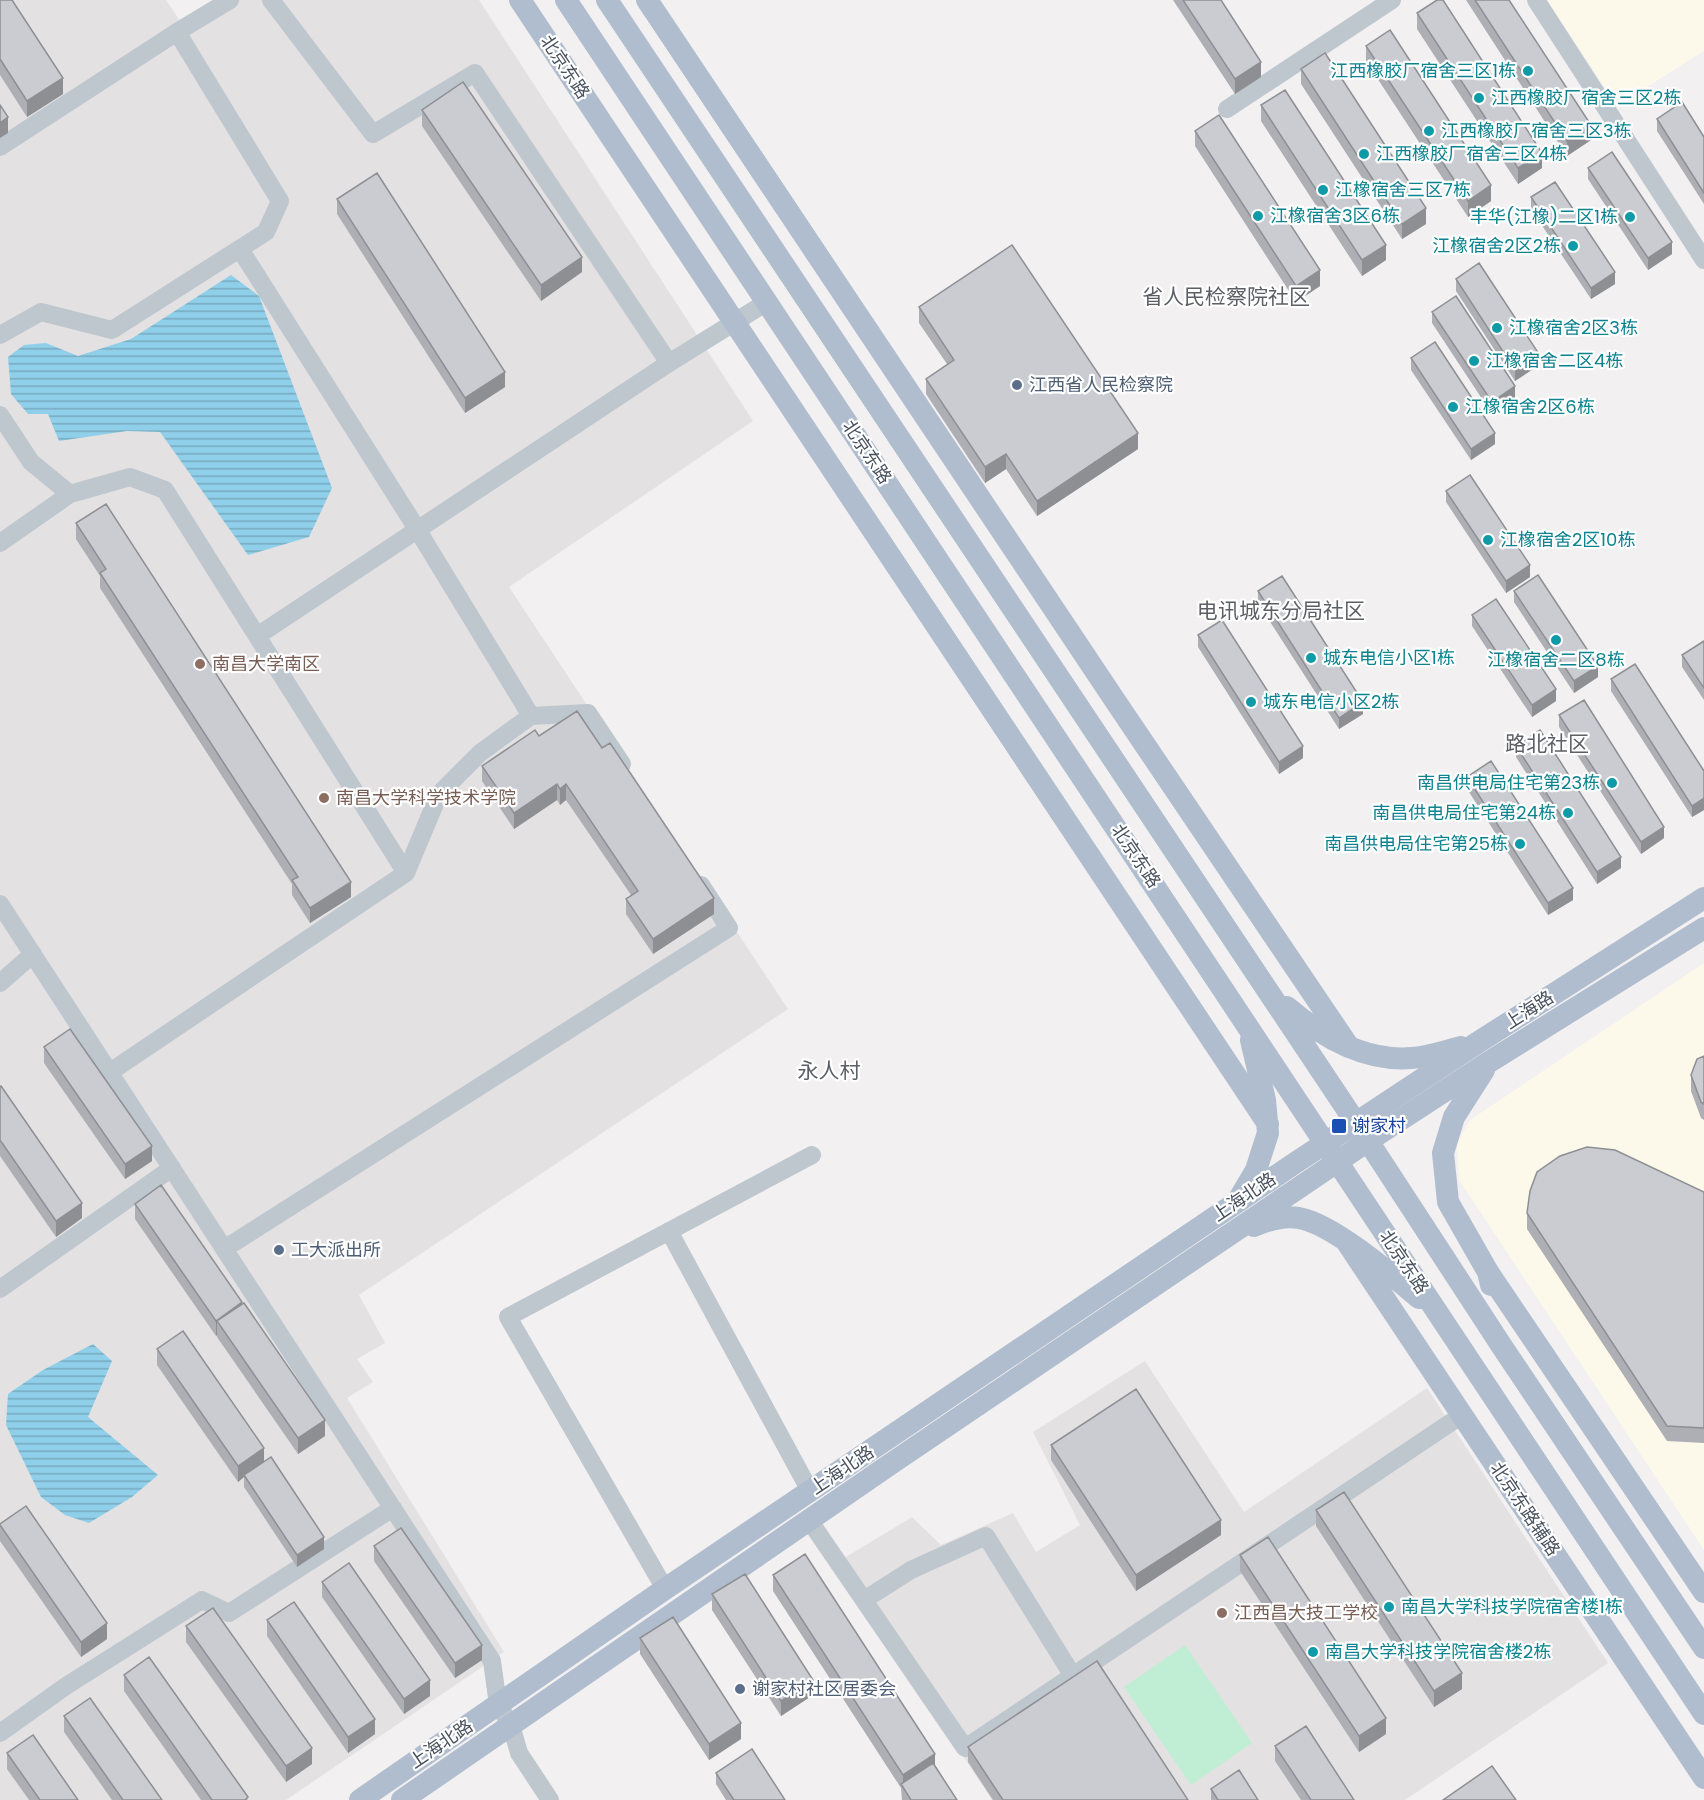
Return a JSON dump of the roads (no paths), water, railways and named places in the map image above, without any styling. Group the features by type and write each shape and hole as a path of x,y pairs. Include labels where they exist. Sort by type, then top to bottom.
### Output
{"main road":[{"name":"北京东路","path":"520,0 1268,1124"},
{"name":"北京东路","path":"566,0 1704,1714"},
{"name":"北京东路","path":"607,0 1704,1648"},
{"path":"647,0 1348,1047"},
{"name":"上海路","path":"1368,1141 1483,1052 1704,898"},
{"name":"上海路","path":"1355,1123 1704,928"},
{"path":"1266,989 1311,1027 1348,1047 1368,1054 1413,1058 1483,1052 1454,1117 1443,1153 1448,1202 1488,1272 1704,1592"},
{"path":"1236,1203 1257,1170 1268,1133 1265,1100 1247,1024"},
{"name":"上海北路","path":"360,1800 665,1589 1355,1123"},
{"name":"上海北路","path":"402,1800 809,1520 1368,1141"},
{"path":"1227,1236 1273,1219 1298,1218 1314,1223 1346,1240 1437,1312"},
{"name":"北京东路辅路","path":"1346,1240 1704,1778"},
{"path":"1488,1272 1503,1348"}],"lane":[{"path":"0,147 230,0"},
{"path":"271,0 373,134 475,72 669,363"},
{"path":"1227,109 1392,0"},
{"path":"1536,0 1704,260"},
{"path":"0,335 41,312 112,330 266,232 280,201 177,32"},
{"path":"240,249 417,529 531,716"},
{"path":"257,636 669,363 767,302"},
{"path":"0,415 31,462 70,494"},
{"path":"0,543 70,494 130,477 165,490 406,873"},
{"path":"110,1072 406,873 439,794 480,753 531,716 588,713 633,781"},
{"path":"224,1249 729,928 691,869"},
{"path":"0,904 492,1662 498,1705 511,1725 519,1753 550,1800"},
{"path":"0,983 33,954"},
{"path":"665,1589 508,1317 812,1155"},
{"path":"0,1289 172,1168"},
{"path":"669,1231 810,1491"},
{"path":"809,1520 965,1748 1462,1415"},
{"path":"0,1734 66,1686 202,1599 229,1613 393,1508"},
{"path":"864,1600 910,1570 987,1536 1073,1676"}],"water":[{"path":"231,275 259,296 332,488 309,537 248,555 160,432 127,431 59,441 48,414 28,414 11,394 8,357 24,345 46,343 78,356 131,339"},
{"path":"93,1344 112,1361 88,1417 158,1475 132,1497 89,1523 65,1515 41,1497 6,1425 8,1394 43,1370"}],"place":[{"name":"江西橡胶厂宿舍三区1栋","path":"1528,71"},
{"name":"江西橡胶厂宿舍三区2栋","path":"1479,98"},
{"name":"江西橡胶厂宿舍三区3栋","path":"1429,131"},
{"name":"江西橡胶厂宿舍三区4栋","path":"1364,154"},
{"name":"江橡宿舍三区7栋","path":"1323,190"},
{"name":"江橡宿舍3区6栋","path":"1258,216"},
{"name":"丰华(江橡)二区1栋","path":"1630,217"},
{"name":"江橡宿舍2区2栋","path":"1573,246"},
{"name":"江橡宿舍2区3栋","path":"1497,328"},
{"name":"江橡宿舍二区4栋","path":"1474,361"},
{"name":"江西省人民检察院","path":"1017,385"},
{"name":"江橡宿舍2区6栋","path":"1453,407"},
{"name":"江橡宿舍2区10栋","path":"1488,540"},
{"name":"江橡宿舍二区8栋","path":"1556,640"},
{"name":"城东电信小区1栋","path":"1311,658"},
{"name":"南昌大学南区","path":"200,664"},
{"name":"城东电信小区2栋","path":"1251,702"},
{"name":"南昌供电局住宅第23栋","path":"1612,783"},
{"name":"南昌大学科学技术学院","path":"324,798"},
{"name":"南昌供电局住宅第24栋","path":"1568,813"},
{"name":"南昌供电局住宅第25栋","path":"1520,844"},
{"name":"谢家村","path":"1339,1126"},
{"name":"工大派出所","path":"279,1250"},
{"name":"南昌大学科技学院宿舍楼1栋","path":"1389,1607"},
{"name":"江西昌大技工学校","path":"1222,1613"},
{"name":"南昌大学科技学院宿舍楼2栋","path":"1313,1652"},
{"name":"谢家村社区居委会","path":"740,1689"}],"district":[{"name":"省人民检察院社区","path":"1226,297"},
{"name":"电讯城东分局社区","path":"1281,611"},
{"name":"路北社区","path":"1547,744"},
{"name":"永人村","path":"829,1071"}]}
